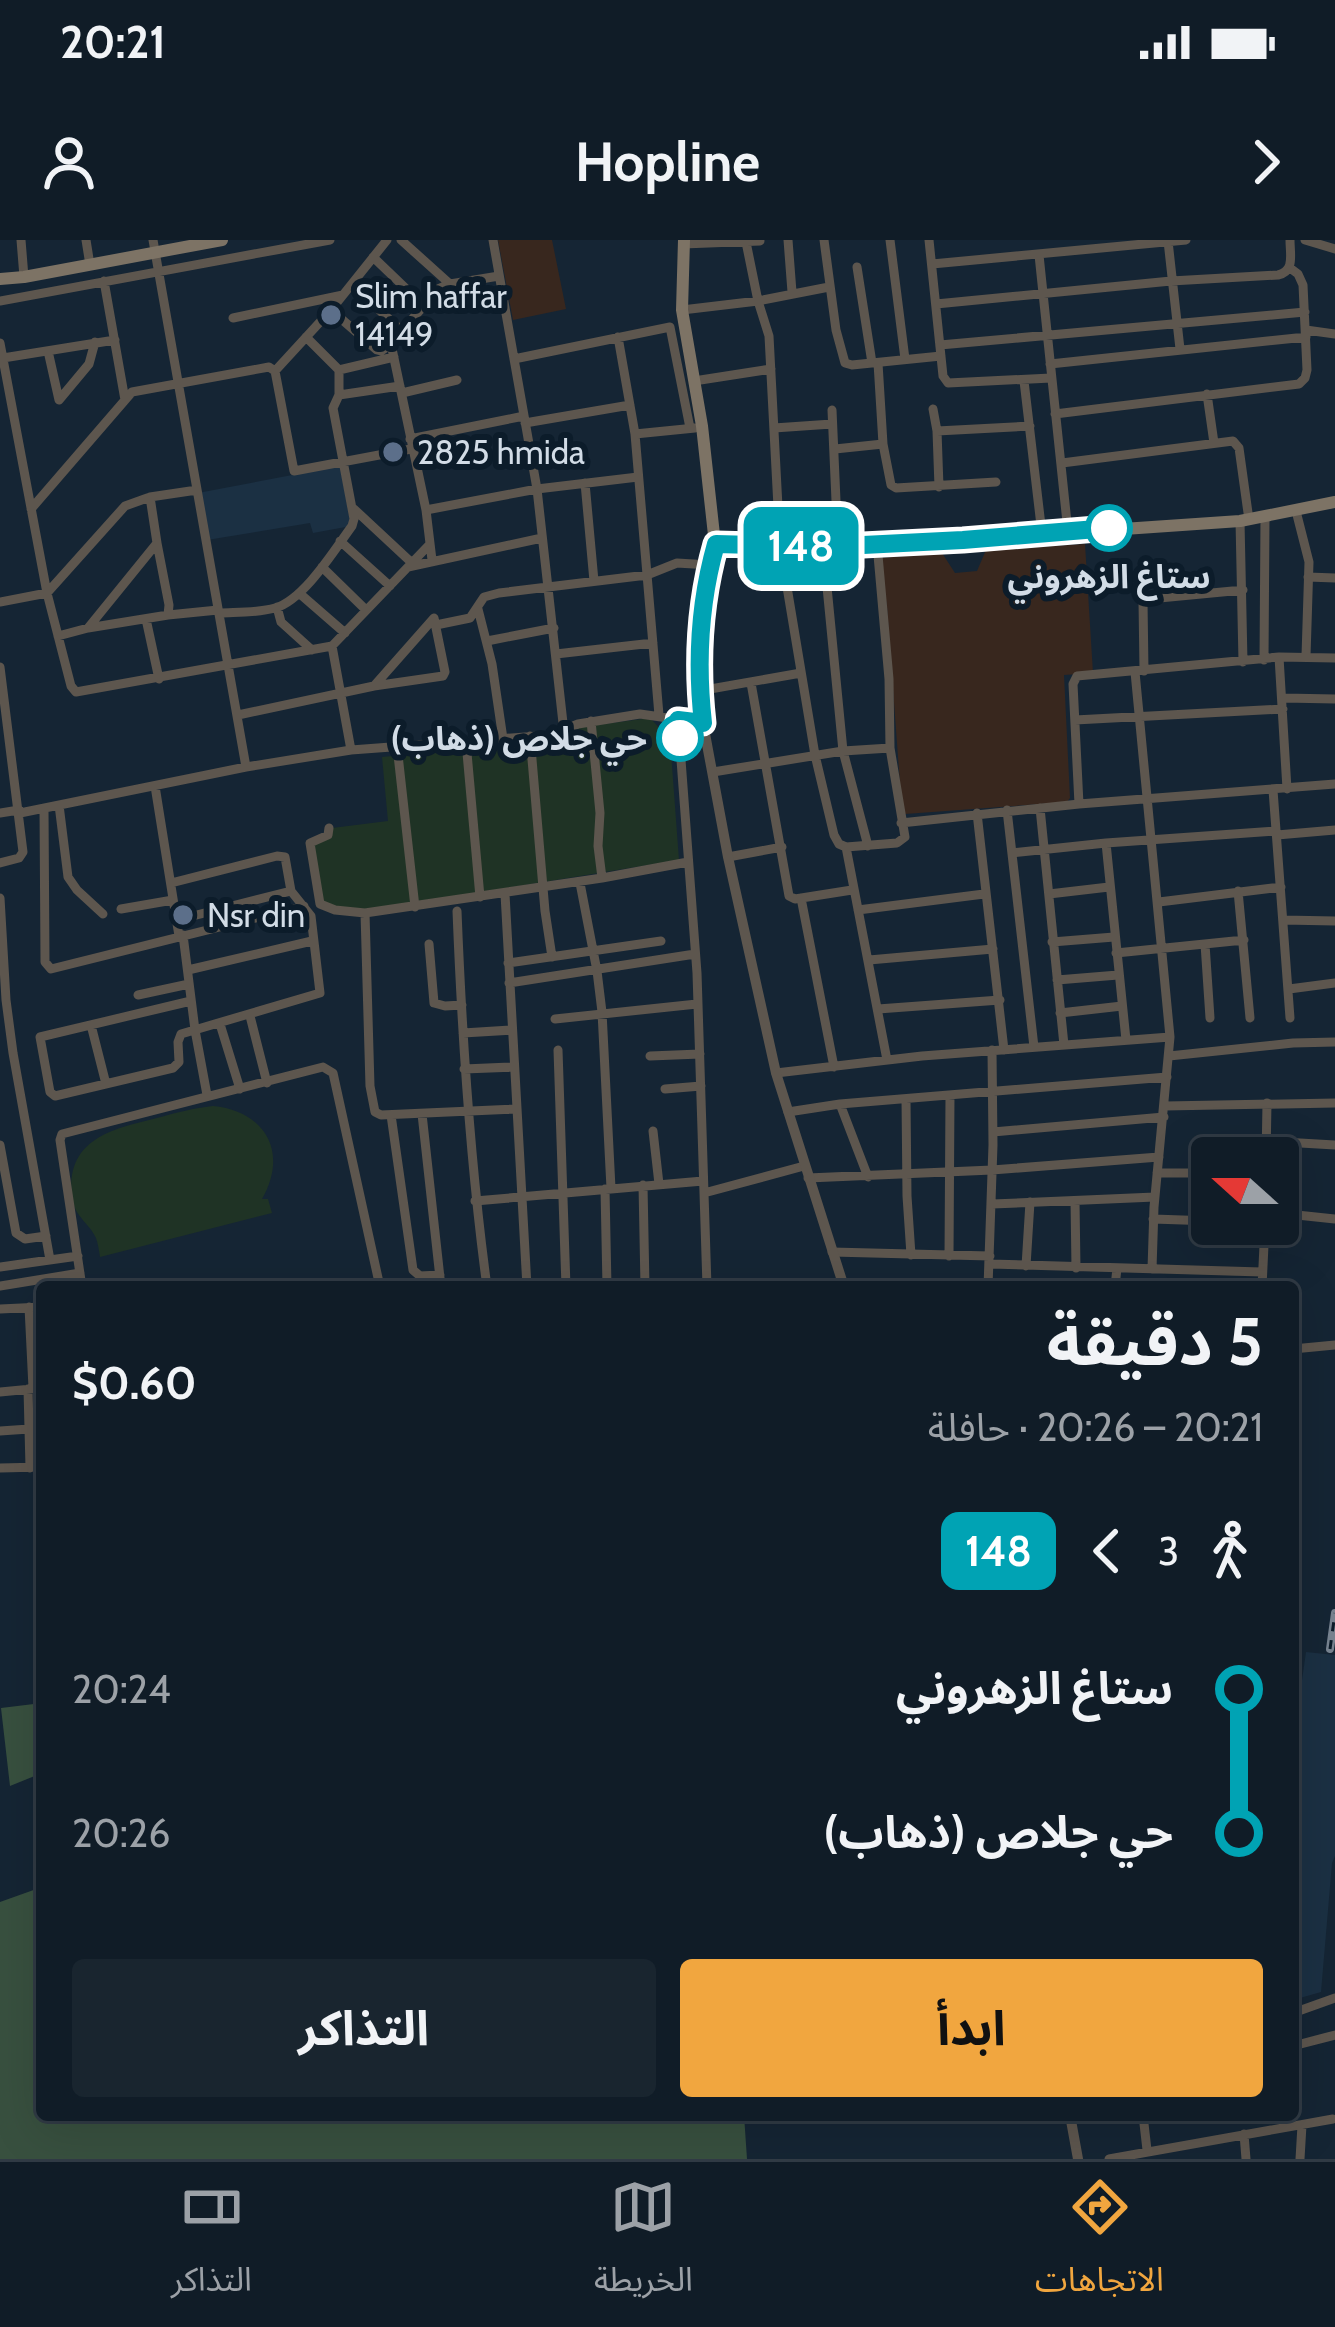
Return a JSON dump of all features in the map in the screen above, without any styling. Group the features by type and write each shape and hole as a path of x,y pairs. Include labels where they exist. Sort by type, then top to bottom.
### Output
{"main road":[{"path":"0,279 90,265 154,246 222,240"},
{"path":"684,242 679,321 694,381 696,427 716,544 830,546 1042,534 1244,520 1335,502"}],"street":[{"path":"21,240 24,278"},
{"path":"86,240 90,265"},
{"path":"0,301 330,240"},
{"path":"275,371 332,310 387,240"},
{"path":"401,240 450,284"},
{"path":"493,240 537,489 563,732"},
{"path":"788,240 792,292"},
{"path":"824,240 842,359 852,365 1047,334 1305,312"},
{"path":"890,240 905,359"},
{"path":"929,240 943,376 952,384 1052,378"},
{"path":"1032,240 1043,296 1068,532"},
{"path":"932,264 1186,240"},
{"path":"936,304 1278,275 1290,268 1290,240"},
{"path":"1304,240 1335,249"},
{"path":"684,242 760,241"},
{"path":"1168,241 1180,350"},
{"path":"746,242 770,336 780,545 801,673 834,835 846,847 901,843 905,837 890,748 877,544"},
{"path":"154,246 247,767"},
{"path":"373,257 422,304"},
{"path":"857,267 891,485 996,482"},
{"path":"1055,414 1299,384 1306,374 1305,312 1301,278 1290,268"},
{"path":"332,310 381,351 438,289 499,276"},
{"path":"104,281 125,401"},
{"path":"352,285 402,331"},
{"path":"514,359 829,287"},
{"path":"232,319 343,295"},
{"path":"635,434 696,427 679,321"},
{"path":"1216,321 1219,345"},
{"path":"1050,364 1306,333 1335,334"},
{"path":"58,636 168,615 278,607 288,603 322,567 354,523 333,408 339,394 339,370 306,337"},
{"path":"618,337 635,434 659,716"},
{"path":"3,358 115,340"},
{"path":"48,351 58,400 89,364 94,342"},
{"path":"0,343 47,593 76,692 332,646 430,544"},
{"path":"391,344 432,560"},
{"path":"339,370 394,357"},
{"path":"32,509 135,390 180,382 269,367 275,371 292,470 525,420 630,405"},
{"path":"694,381 771,369"},
{"path":"339,394 457,380"},
{"path":"1024,381 1042,534"},
{"path":"1207,394 1214,442"},
{"path":"933,409 939,487"},
{"path":"832,410 830,546 843,751 868,846"},
{"path":"774,428 832,424"},
{"path":"937,431 1030,426"},
{"path":"1062,463 1229,440 1237,444 1244,520 1243,662"},
{"path":"835,449 883,444"},
{"path":"426,511 537,489 638,477"},
{"path":"585,483 594,581"},
{"path":"0,602 47,593 125,506 150,496 197,490"},
{"path":"150,496 168,615"},
{"path":"352,507 410,565"},
{"path":"1296,511 1308,555 1306,656"},
{"path":"1264,659 1265,517"},
{"path":"410,565 542,538"},
{"path":"340,541 390,586"},
{"path":"88,628 157,543"},
{"path":"716,544 700,624 703,723 776,1073 842,1281"},
{"path":"436,625 467,620 484,597 647,575 677,563 710,565"},
{"path":"322,567 366,610"},
{"path":"1308,577 1335,578"},
{"path":"1151,1269 1170,1037 1138,717 1141,609 1145,600 1243,590"},
{"path":"299,592 344,633"},
{"path":"278,607 281,622 312,650"},
{"path":"478,610 503,739"},
{"path":"238,715 443,676 434,618 374,686"},
{"path":"146,619 160,679"},
{"path":"487,641 554,628"},
{"path":"556,654 653,643"},
{"path":"332,646 351,750"},
{"path":"1279,657 1287,789"},
{"path":"1079,804 1075,677 1279,657 1335,658"},
{"path":"0,667 6,752 23,855 0,863"},
{"path":"699,691 801,673"},
{"path":"751,683 787,892 791,898 801,898 853,890"},
{"path":"1075,720 1335,699"},
{"path":"0,813 351,750 563,732 591,721 640,714 703,723"},
{"path":"678,720 695,954 707,1281"},
{"path":"591,721 602,878"},
{"path":"530,736 552,958"},
{"path":"466,742 479,897"},
{"path":"397,746 415,907"},
{"path":"713,772 890,748"},
{"path":"901,823 1335,784"},
{"path":"155,786 207,1095"},
{"path":"1273,790 1290,1018"},
{"path":"59,805 68,877 104,914"},
{"path":"44,808 46,966 54,969 304,906"},
{"path":"1040,808 1064,1045"},
{"path":"1007,810 1034,1047"},
{"path":"977,813 1000,1000 988,1281"},
{"path":"329,828 328,835 310,843 320,904 365,913 580,883 688,862"},
{"path":"1012,854 1150,839 1335,830"},
{"path":"1106,843 1126,1040"},
{"path":"728,856 782,847"},
{"path":"846,847 887,1060"},
{"path":"171,883 280,856 291,891 311,916 320,993 179,1036 176,1066 52,1096 37,1038 191,1001"},
{"path":"580,883 602,1012 607,1281"},
{"path":"1048,893 1109,887"},
{"path":"1159,902 1281,887"},
{"path":"177,920 291,891"},
{"path":"1238,891 1250,1018"},
{"path":"505,894 527,1281"},
{"path":"858,910 985,894"},
{"path":"0,898 3,1000 50,1260"},
{"path":"801,898 834,1067"},
{"path":"121,908 173,899"},
{"path":"458,911 467,1110 486,1281"},
{"path":"365,913 370,1086 375,1112 516,1109"},
{"path":"1283,920 1335,921"},
{"path":"1052,942 1114,937"},
{"path":"1116,952 1244,940"},
{"path":"188,970 313,941"},
{"path":"508,963 662,941"},
{"path":"429,944 434,1003 463,1005"},
{"path":"1204,944 1210,1018"},
{"path":"869,960 993,949"},
{"path":"509,982 695,954"},
{"path":"1057,980 1118,974"},
{"path":"1288,989 1335,983"},
{"path":"139,995 189,984"},
{"path":"878,1009 1000,1000"},
{"path":"555,1019 697,1004"},
{"path":"1060,1013 1122,1006"},
{"path":"250,1016 267,1083"},
{"path":"220,1024 240,1089"},
{"path":"91,1025 106,1084"},
{"path":"463,1033 512,1030"},
{"path":"776,1073 1170,1037"},
{"path":"1169,1056 1335,1042"},
{"path":"558,1050 566,1281"},
{"path":"650,1057 700,1054"},
{"path":"81,1281 62,1133 323,1067 331,1070 379,1281"},
{"path":"464,1070 514,1067"},
{"path":"788,1112 1168,1077"},
{"path":"665,1089 701,1086"},
{"path":"949,1256 950,1095"},
{"path":"906,1099 911,1255"},
{"path":"993,1132 1164,1111 1335,1102"},
{"path":"1266,1137 1267,1103"},
{"path":"840,1105 868,1177"},
{"path":"391,1115 413,1270 441,1281 422,1114"},
{"path":"653,1131 659,1184"},
{"path":"1299,1142 1335,1144"},
{"path":"0,1145 16,1233 25,1239 46,1236"},
{"path":"475,1201 659,1184 703,1187 806,1172 868,1177 1159,1157"},
{"path":"1157,1173 1191,1173"},
{"path":"643,1185 645,1281"},
{"path":"992,1204 1155,1197"},
{"path":"1075,1201 1076,1268"},
{"path":"1026,1266 1030,1202"},
{"path":"1299,1216 1335,1219"},
{"path":"1153,1219 1191,1220"},
{"path":"1262,1281 1263,1245"},
{"path":"832,1252 949,1256 1026,1266 1262,1272"},
{"path":"0,1267 78,1256"},
{"path":"1116,1281 1117,1268"},
{"path":"0,1286 80,1273"},
{"path":"0,1309 36,1306"},
{"path":"0,1468 36,1467 29,1430 34,1388 29,1307"},
{"path":"1299,1349 1335,1345"},
{"path":"0,1391 34,1388"},
{"path":"0,1431 29,1430"},
{"path":"1299,2011 1335,1998"},
{"path":"1299,2045 1335,2036"},
{"path":"1109,2159 1333,2119"},
{"path":"1071,2121 1078,2159"},
{"path":"1143,2121 1144,2154"},
{"path":"1300,2159 1302,2125"},
{"path":"1244,2134 1246,2159"},
{"path":"1198,2159 1199,2142"}],"shaded area":[{"path":"498,240 552,240 566,309 513,320"},
{"path":"340,466 351,526 313,533 310,523 207,540 198,493"},
{"path":"1085,544 1093,673 1064,675 1070,798 1067,802 905,814 880,558 942,553 955,573 977,571 986,550"},
{"path":"1306,1652 1335,1655 1335,1856 1321,1992 1299,1998 1299,1702"}],"green space":[{"path":"650,718 670,739 679,860 365,911 321,905 312,842 332,828 388,821 382,757 561,740 574,728"},
{"path":"213,1106 246,1116 267,1137 273,1165 262,1199 268,1199 272,1213 100,1257 96,1238 72,1198 76,1162 84,1150 124,1127"},
{"path":"36,1704 36,1775 10,1786 1,1708"},
{"path":"36,1889 36,2121 744,2121 747,2159 0,2159 0,1902"}],"railway":[{"path":"1330,1649 1335,1613"}],"bus line":[{"name":"148","path":"680,738 678,720 703,723 698,646 704,588 716,544 823,547 1109,528"}],"place":[{"name":"Slim haffar 14149","path":"331,315"},
{"name":"2825 hmida","path":"393,452"},
{"name":"ستاغ الزهروني","path":"1109,528"},
{"name":"حي جلاص (ذهاب)","path":"680,738"},
{"name":"Nsr din","path":"183,915"}]}
